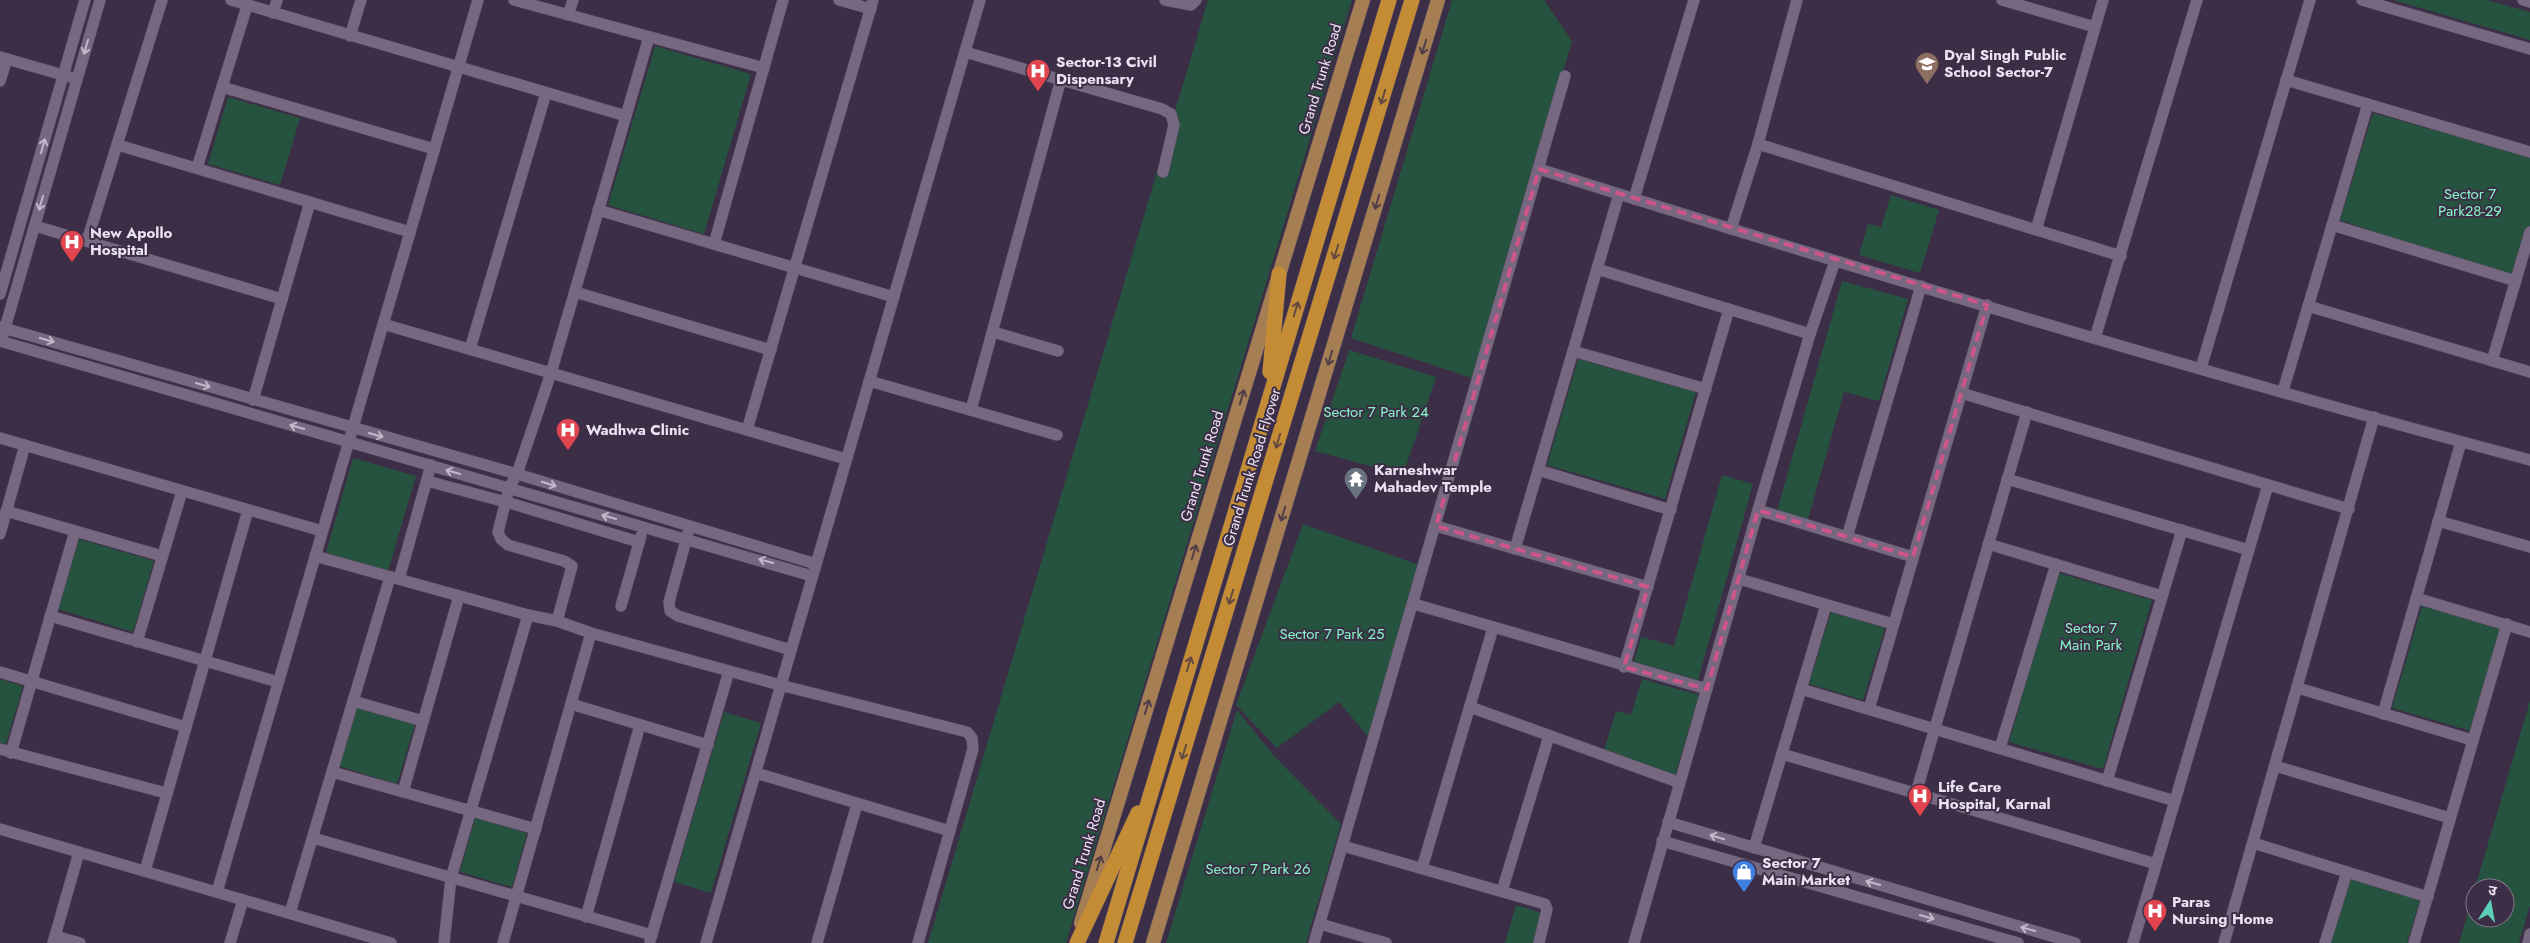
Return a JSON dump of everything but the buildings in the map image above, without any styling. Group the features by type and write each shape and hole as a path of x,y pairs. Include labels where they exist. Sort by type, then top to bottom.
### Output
{"highway":[{"name":"Grand Trunk Road Flyover","path":"1267,406 1389,0"},
{"name":"Grand Trunk Road Flyover","path":"1126,943 1412,0"},
{"path":"1106,943 1267,406 1279,274"},
{"path":"1076,943 1136,816 1150,795"},
{"path":"1131,943 1138,901"}],"main road":[{"name":"Grand Trunk Road","path":"1076,943 1363,0"},
{"path":"1153,943 1438,0"}],"street":[{"path":"0,294 85,0"},
{"path":"100,0 35,226 3,323 0,342 812,576"},
{"path":"87,241 162,0"},
{"path":"231,0 273,14 626,116"},
{"path":"273,14 277,0"},
{"path":"350,36 361,0"},
{"path":"218,892 478,0"},
{"path":"514,0 764,68"},
{"path":"568,15 573,0"},
{"path":"714,244 784,0"},
{"path":"747,430 872,4 839,0"},
{"path":"706,943 980,0"},
{"path":"1165,0 1191,6 1196,0"},
{"path":"1634,199 1694,0"},
{"path":"1731,229 1758,144 1797,0"},
{"path":"2002,0 2095,27"},
{"path":"2036,230 2103,0"},
{"path":"2095,338 2197,0"},
{"path":"2201,368 2310,0"},
{"path":"2362,0 2530,49"},
{"path":"2522,0 2530,2"},
{"path":"197,168 247,6"},
{"path":"557,621 572,566 564,561 508,545 501,539 498,532 509,488 517,474 551,373 649,37"},
{"path":"965,52 1162,109 1171,114 1174,124 1163,172"},
{"path":"0,81 3,58 77,79"},
{"path":"1314,943 1414,604 1565,76"},
{"path":"972,410 1062,80"},
{"path":"2286,80 2530,152"},
{"path":"222,87 434,149"},
{"path":"470,349 546,93"},
{"path":"2283,391 2368,104"},
{"path":"1758,144 2120,256"},
{"path":"118,145 410,232"},
{"path":"1538,169 1835,261 2095,338 2460,442 2530,460"},
{"path":"1515,549 1619,194"},
{"path":"253,400 310,202"},
{"path":"598,210 894,297"},
{"path":"2332,225 2516,281"},
{"path":"35,226 282,299"},
{"path":"2492,361 2530,232"},
{"path":"1634,943 1678,782 1707,689 1758,510 1810,334 1835,261"},
{"path":"1597,269 1810,334"},
{"path":"1847,538 1921,286"},
{"path":"575,292 771,350"},
{"path":"1868,709 1987,305"},
{"path":"2308,306 2530,372"},
{"path":"1624,667 1729,309"},
{"path":"3,323 253,400 517,474 816,564"},
{"path":"383,324 846,459"},
{"path":"993,332 1058,351"},
{"path":"1573,351 1706,389"},
{"path":"869,381 1056,435"},
{"path":"1962,393 2349,509"},
{"path":"1916,793 2026,412"},
{"path":"2224,943 2374,417"},
{"path":"0,438 322,531"},
{"path":"2383,714 2460,442"},
{"path":"0,534 24,445"},
{"path":"290,914 354,701 431,466"},
{"path":"1538,470 1670,510"},
{"path":"2007,479 2249,550"},
{"path":"426,482 506,502 639,542"},
{"path":"2133,943 2268,484"},
{"path":"137,642 182,490"},
{"path":"144,871 248,510"},
{"path":"1758,510 1913,557"},
{"path":"6,511 162,556"},
{"path":"2438,521 2530,548"},
{"path":"690,526 669,602 670,611 678,616 791,650"},
{"path":"1436,526 1648,587"},
{"path":"622,606 643,527"},
{"path":"2107,781 2182,530"},
{"path":"75,531 32,681 6,751 166,793"},
{"path":"1988,544 2162,596"},
{"path":"315,556 528,615 557,621 592,633 780,685 967,732 972,738 973,748 918,943"},
{"path":"2000,748 2056,564"},
{"path":"1739,579 1894,624"},
{"path":"403,792 459,596"},
{"path":"2416,598 2530,632"},
{"path":"1414,604 1624,667 1707,689"},
{"path":"1754,848 1826,604"},
{"path":"444,943 451,878 528,615"},
{"path":"50,616 278,682"},
{"path":"2414,943 2507,624"},
{"path":"1422,868 1494,628"},
{"path":"503,943 592,633"},
{"path":"313,838 586,916 651,939 729,671"},
{"path":"0,672 186,727"},
{"path":"2298,688 2472,740"},
{"path":"1801,689 2175,801"},
{"path":"354,701 423,721"},
{"path":"571,704 708,745"},
{"path":"1470,707 1678,782"},
{"path":"586,916 640,725"},
{"path":"1502,891 1549,736"},
{"path":"1782,754 2156,864"},
{"path":"2275,766 2450,818"},
{"path":"332,772 536,829"},
{"path":"756,773 950,831"},
{"path":"817,943 857,804"},
{"path":"1668,822 2075,943"},
{"path":"1,832 79,852 391,943"},
{"path":"1662,841 2018,943"},
{"path":"2253,843 2428,897"},
{"path":"1343,846 1502,891 1547,906 1539,943"},
{"path":"79,852 54,939 80,943"},
{"path":"2325,943 2347,872"},
{"path":"1849,894 1854,878"},
{"path":"230,943 243,900"},
{"path":"1994,936 2000,921"},
{"path":"1320,924 1386,943"},
{"path":"2528,943 2530,934"}],"highlighted area":[{"path":"1539,169 1987,305 1913,557 1758,510 1707,689 1624,667 1648,587 1436,526"}],"green space":[{"path":"1208,0 1352,0 1066,943 928,943"},
{"path":"1452,0 1544,0 1572,41 1472,378 1351,338"},
{"path":"2393,0 2487,0 2530,12 2530,40"},
{"path":"655,46 751,74 704,234 608,205"},
{"path":"228,97 300,118 280,185 208,164"},
{"name":"Sector 7 Park28-29","path":"2373,113 2530,157 2530,236 2516,281 2340,220"},
{"path":"1891,195 1939,210 1920,273 1859,255 1868,224 1881,227"},
{"path":"1842,281 1908,299 1879,401 1844,392 1808,519 1777,511"},
{"name":"Sector 7 Park 24","path":"1349,350 1436,377 1403,475 1315,451"},
{"path":"1578,359 1696,392 1665,499 1547,465"},
{"path":"353,458 416,476 388,571 326,553"},
{"path":"1722,475 1753,484 1698,680 1634,662 1641,637 1674,646"},
{"name":"Sector 7 Park 25","path":"1303,524 1419,565 1370,739 1339,702 1277,748 1236,705"},
{"path":"79,539 154,561 133,632 58,609"},
{"name":"Sector 7 Main Park","path":"2058,573 2152,600 2103,769 2009,742"},
{"path":"2422,606 2501,629 2471,731 2392,708"},
{"path":"1831,612 1885,628 1863,700 1809,684"},
{"path":"0,679 23,686 6,744 0,743"},
{"path":"1642,679 1699,695 1675,776 1604,750 1616,711 1631,715"},
{"path":"2530,701 2530,905 2519,943 2459,943 2465,923 2465,928 2515,928 2515,878 2478,878"},
{"path":"357,706 415,724 397,784 339,766"},
{"name":"Sector 7 Park 26","path":"1237,710 1274,756 1341,824 1306,943 1166,943"},
{"path":"724,712 761,723 711,893 674,882"},
{"path":"475,818 527,833 512,887 460,872"},
{"path":"2350,879 2420,900 2407,943 2331,943"},
{"path":"1516,905 1546,914 1538,943 1505,943"}],"place":[{"name":"Dyal Singh Public School Sector-7","path":"1927,85"},
{"name":"Sector-13 Civil Dispensary","path":"1038,92"},
{"name":"New Apollo Hospital","path":"72,263"},
{"name":"Wadhwa Clinic","path":"568,451"},
{"name":"Karneshwar Mahadev Temple","path":"1356,500"},
{"name":"Life Care Hospital, Karnal","path":"1920,817"},
{"name":"Sector 7 Main Market","path":"1744,893"},
{"name":"Paras Nursing Home","path":"2155,932"}]}
